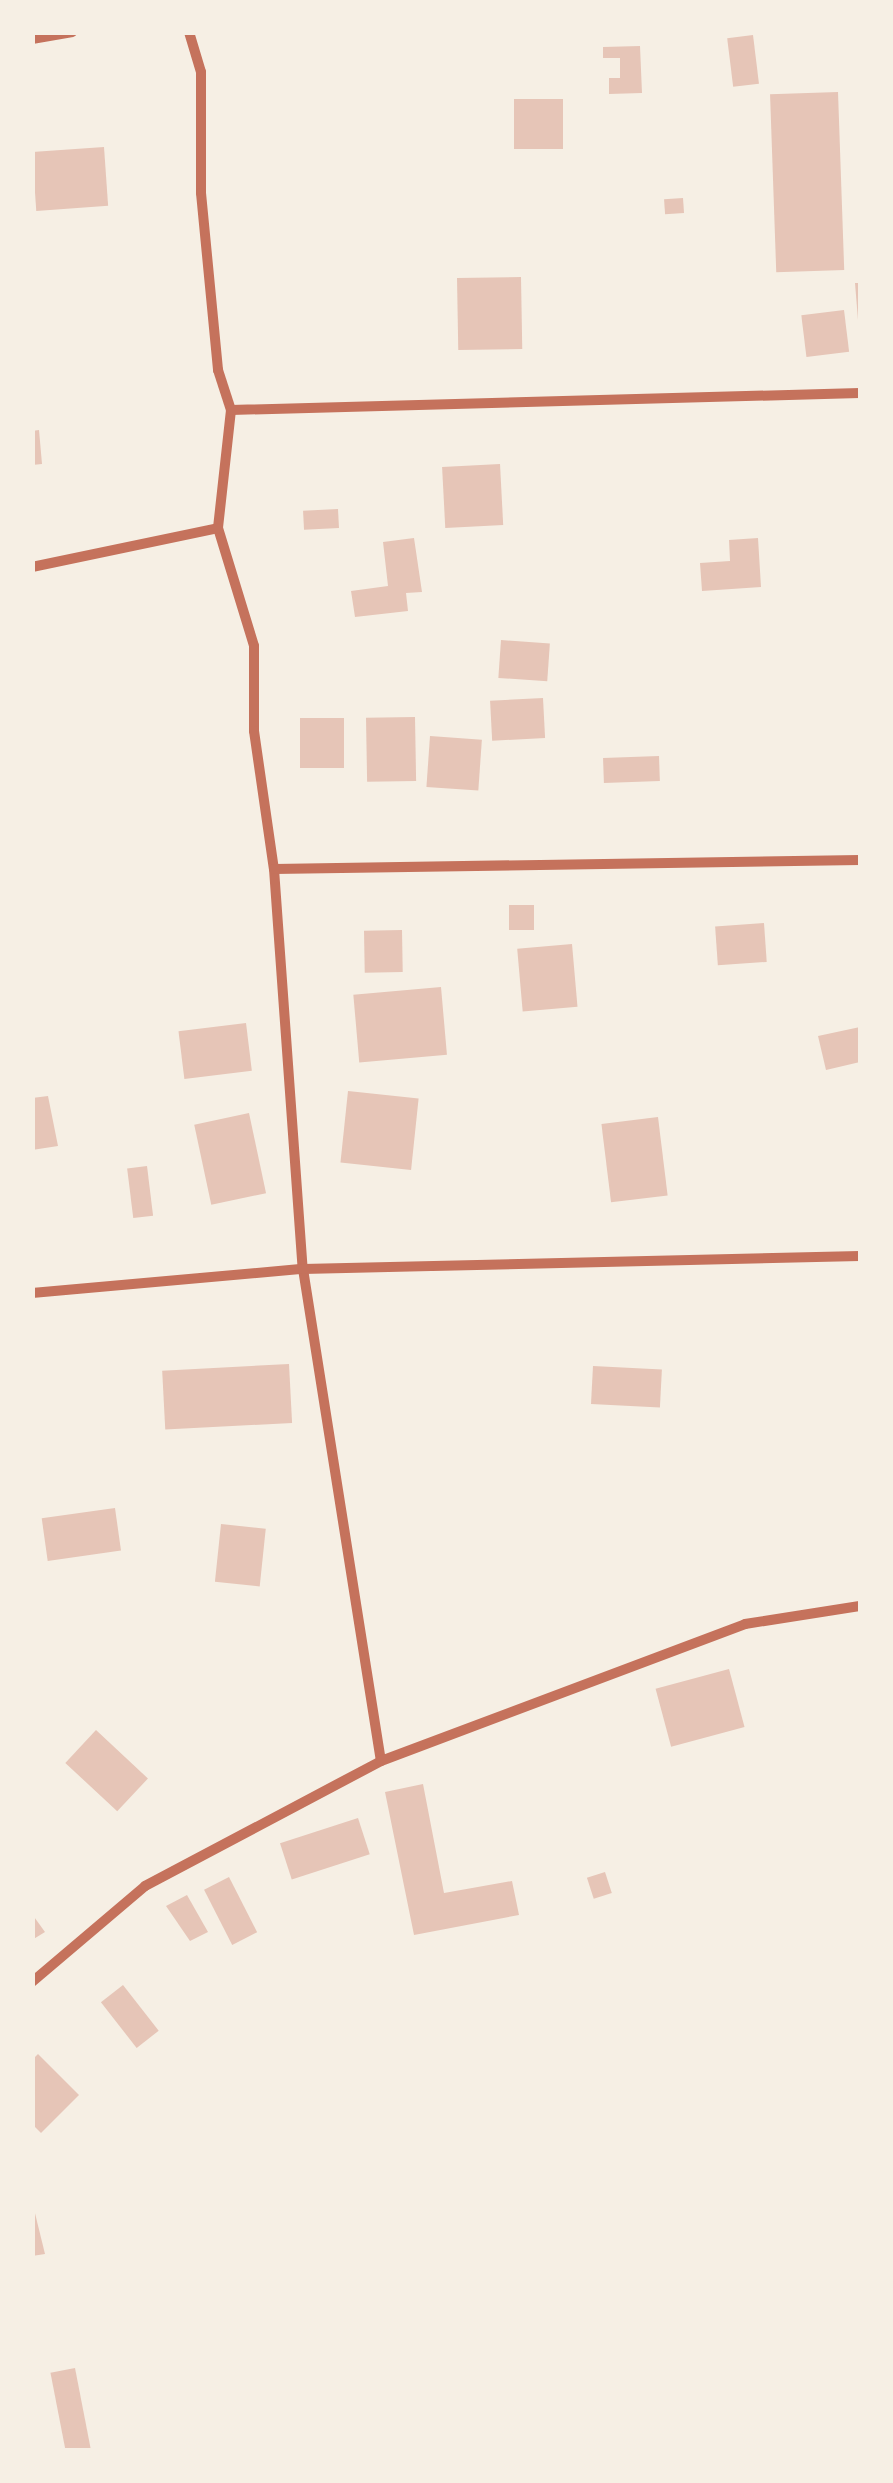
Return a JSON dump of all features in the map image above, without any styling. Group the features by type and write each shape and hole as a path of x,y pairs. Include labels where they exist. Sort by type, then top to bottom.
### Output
{"street":[{"path":"32,39 72,32"},
{"path":"190,32 201,72 201,193 218,370 231,410 218,528 254,646 254,731 274,869 304,1269 381,1761"},
{"path":"231,410 860,393"},
{"path":"32,566 218,528"},
{"path":"274,869 860,860"},
{"path":"32,1293 304,1269 860,1256"},
{"path":"32,1982 145,1886 381,1761 745,1624 860,1606"}],"building":[{"path":"753,35 759,84 733,87 727,38"},
{"path":"640,46 642,93 609,94 609,78 620,78 620,58 603,58 603,47"},
{"path":"838,92 844,270 776,272 770,94"},
{"path":"514,99 563,99 563,149 514,149"},
{"path":"104,147 108,206 36,211 32,152"},
{"path":"683,198 684,213 665,214 664,199"},
{"path":"521,277 522,349 458,350 457,278"},
{"path":"855,283 860,283 860,320 858,320"},
{"path":"844,310 849,352 806,357 801,315"},
{"path":"39,430 42,464 32,465 32,431"},
{"path":"500,464 503,525 445,528 442,467"},
{"path":"338,509 339,528 304,530 303,511"},
{"path":"414,538 422,592 406,593 408,611 355,617 351,591 388,586 383,542"},
{"path":"758,538 761,587 702,591 700,563 730,561 729,540"},
{"path":"501,640 550,643 547,681 498,678"},
{"path":"543,698 545,738 492,741 490,701"},
{"path":"415,717 416,781 367,782 366,718"},
{"path":"300,718 344,718 344,768 300,768"},
{"path":"430,736 482,740 478,791 426,787"},
{"path":"659,756 660,781 604,783 603,758"},
{"path":"509,905 534,905 534,930 509,930"},
{"path":"764,923 767,962 718,965 715,926"},
{"path":"402,930 403,972 365,973 364,931"},
{"path":"572,944 577,1007 523,1012 517,949"},
{"path":"441,987 447,1055 359,1062 353,995"},
{"path":"246,1023 252,1071 184,1079 179,1031"},
{"path":"860,1027 860,1062 826,1070 818,1036"},
{"path":"348,1091 419,1098 411,1170 340,1163"},
{"path":"48,1096 58,1146 32,1150 32,1098"},
{"path":"249,1113 266,1193 211,1205 194,1125"},
{"path":"658,1117 668,1195 611,1202 601,1124"},
{"path":"147,1166 153,1216 133,1218 127,1168"},
{"path":"289,1364 292,1423 165,1430 162,1371"},
{"path":"593,1366 662,1370 660,1408 591,1404"},
{"path":"115,1508 121,1551 48,1561 42,1518"},
{"path":"221,1524 266,1529 260,1586 215,1582"},
{"path":"729,1669 745,1727 671,1747 656,1689"},
{"path":"96,1730 148,1778 117,1811 65,1763"},
{"path":"423,1784 444,1893 512,1881 519,1915 414,1935 385,1792"},
{"path":"358,1818 370,1854 292,1879 280,1843"},
{"path":"605,1872 612,1893 594,1899 587,1878"},
{"path":"229,1877 257,1932 232,1945 204,1890"},
{"path":"187,1895 208,1932 190,1941 166,1906"},
{"path":"32,1914 45,1932 32,1940"},
{"path":"123,1985 159,2031 137,2048 101,2002"},
{"path":"38,2054 79,2095 41,2133 32,2124 32,2060"},
{"path":"32,2201 45,2254 32,2256"},
{"path":"75,2368 91,2450 65,2450 50,2373"}]}
